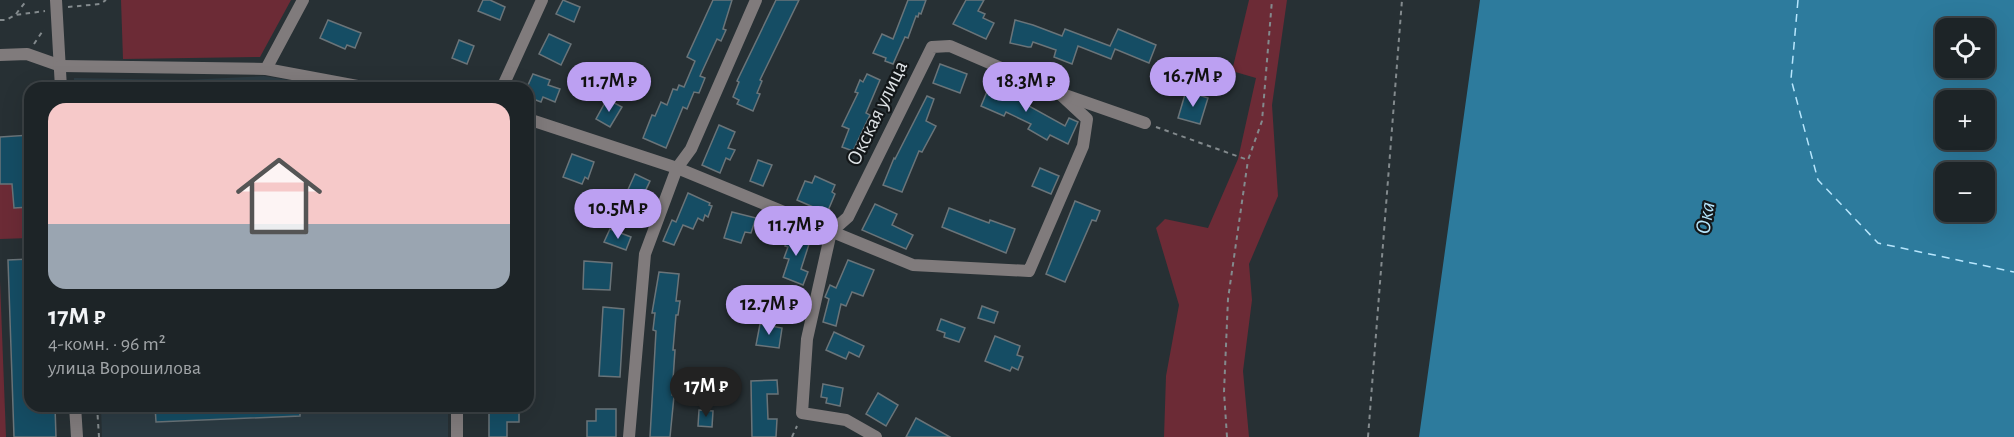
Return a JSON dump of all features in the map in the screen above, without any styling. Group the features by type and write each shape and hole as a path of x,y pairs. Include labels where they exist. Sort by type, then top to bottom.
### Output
{"street":[{"path":"266,69 303,0"},
{"path":"505,82 542,0"},
{"path":"629,437 645,254 677,168 691,149 756,0"},
{"path":"57,4 61,82"},
{"name":"Окская улица","path":"831,232 848,217 932,47 950,46 1059,93 1145,123"},
{"path":"0,55 27,54 61,66 266,69 336,82"},
{"path":"534,121 677,168 913,265 1029,271 1083,146 1087,119 1059,93"},
{"path":"831,232 807,339 802,413 846,420 876,437"},
{"path":"75,412 77,437"},
{"path":"457,412 457,437"}],"path":[{"path":"15,15 27,0"},
{"path":"0,20 57,4 100,4 106,0"},
{"path":"1227,437 1224,392 1228,299 1248,160 1262,121 1272,0"},
{"path":"1368,437 1402,0"},
{"path":"27,54 57,4"},
{"path":"1145,123 1248,160"},
{"path":"97,412 99,437"}],"shaded area":[{"path":"121,0 291,0 260,57 123,59"},
{"path":"1249,0 1287,0 1272,105 1278,196 1249,264 1252,300 1243,371 1249,437 1164,437 1166,376 1179,305 1156,228 1165,219 1208,228 1238,159 1256,78 1232,71"},
{"path":"264,76 300,82 74,82 74,78 187,80"},
{"path":"24,183 24,238 0,239 0,184"},
{"path":"0,281 6,437 0,437"},
{"path":"101,412 448,412 448,437 102,437"}],"water":[{"name":"Ока","path":"1480,0 2014,0 2014,437 1419,437"}],"building":[{"path":"483,0 490,0 505,7 500,20 478,11"},
{"path":"563,0 580,7 574,22 556,14"},
{"path":"713,0 732,0 723,29 726,30 721,41 717,39 700,76 705,78 699,93 694,92 687,109 683,107 666,148 643,138 652,115 655,116 661,102 667,105 673,89 677,90 679,85 684,87 695,61 687,57"},
{"path":"776,0 799,0 760,80 762,81 757,93 760,94 753,111 737,104 739,100 733,97 739,82 737,81"},
{"path":"908,0 926,0 921,14 916,16 908,38 905,37 893,64 885,61 886,58 873,53 882,34 893,39"},
{"path":"966,0 984,0 978,11 985,14 983,18 994,23 986,39 953,24"},
{"path":"328,20 361,33 355,48 347,45 345,49 320,38"},
{"path":"1015,20 1062,36 1065,29 1110,46 1118,29 1156,45 1149,63 1115,49 1111,59 1078,46 1072,64 1054,57 1056,50 1033,42 1031,47 1010,43"},
{"path":"549,34 571,44 561,65 539,54"},
{"path":"459,40 474,46 467,64 452,58"},
{"path":"940,64 967,74 960,93 933,83"},
{"path":"533,74 550,80 548,85 560,89 555,102 543,97 541,102 534,99 534,82 529,82"},
{"path":"867,74 880,80 866,113 870,115 853,151 842,147 849,129 842,126 858,93 855,92 860,80 863,82"},
{"path":"991,82 1015,92 1016,89 1031,95 1027,105 1065,126 1069,118 1078,122 1068,144 1050,135 1047,140 1028,129 1031,124 1006,112 1004,116 981,106"},
{"path":"1186,91 1208,98 1200,124 1178,118"},
{"path":"927,96 934,99 926,121 936,126 922,152 919,151 902,192 883,185 894,158"},
{"path":"607,99 622,107 610,127 596,119"},
{"path":"719,125 735,132 728,148 735,150 730,160 726,158 720,173 702,165"},
{"path":"24,135 24,207 14,208 12,184 0,184 0,137"},
{"path":"572,154 594,162 588,179 585,177 582,184 563,177"},
{"path":"758,160 772,165 763,186 750,181"},
{"path":"1040,168 1059,176 1051,194 1032,186"},
{"path":"635,174 650,181 641,200 626,194"},
{"path":"815,176 835,185 832,192 835,194 827,213 797,200 805,181 812,183"},
{"path":"688,193 710,203 709,205 712,206 708,217 705,215 703,221 698,218 693,229 683,225 674,245 663,241 672,220 676,222"},
{"path":"1075,201 1100,211 1096,221 1092,220 1065,282 1046,274"},
{"path":"875,204 897,214 892,225 913,235 906,249 862,230"},
{"path":"949,208 989,223 990,220 1015,229 1006,253 942,227"},
{"path":"732,212 756,218 751,233 745,232 741,243 724,238"},
{"path":"610,229 631,237 626,250 604,242"},
{"path":"790,231 811,238 801,269 808,272 803,285 783,277 789,259 784,258"},
{"path":"24,259 24,412 55,412 56,437 14,437 8,260"},
{"path":"848,260 874,270 863,296 852,292 846,306 841,304 836,326 823,322 829,299 825,297 830,285 836,288"},
{"path":"584,261 612,263 610,290 583,289"},
{"path":"659,272 679,274 676,301 680,301 678,315 676,315 673,350 675,350 672,395 674,396 670,437 650,437 656,331 653,330 655,313 652,313"},
{"path":"982,306 998,312 994,323 978,318"},
{"path":"603,307 624,309 620,377 599,376"},
{"path":"941,319 965,328 959,342 944,337 945,333 937,330"},
{"path":"760,324 782,328 779,348 756,345"},
{"path":"834,332 864,346 859,357 849,352 846,359 826,350"},
{"path":"995,336 1020,346 1017,355 1023,357 1018,370 1012,367 1010,371 985,361"},
{"path":"777,380 778,394 767,394 768,419 777,419 776,437 752,437 751,381"},
{"path":"823,384 843,388 840,406 826,403 827,398 821,397"},
{"path":"878,393 898,405 886,426 866,414"},
{"path":"596,409 616,409 616,437 587,437 587,421 596,421"},
{"path":"699,410 713,411 712,427 698,426"},
{"path":"155,412 300,412 300,416 156,422"},
{"path":"489,412 519,412 519,422 507,422 507,437 489,437"},
{"path":"916,418 950,437 906,437"}],"ferry route":[{"path":"1798,0 1791,79 1818,180 1878,243 2014,272"}]}
